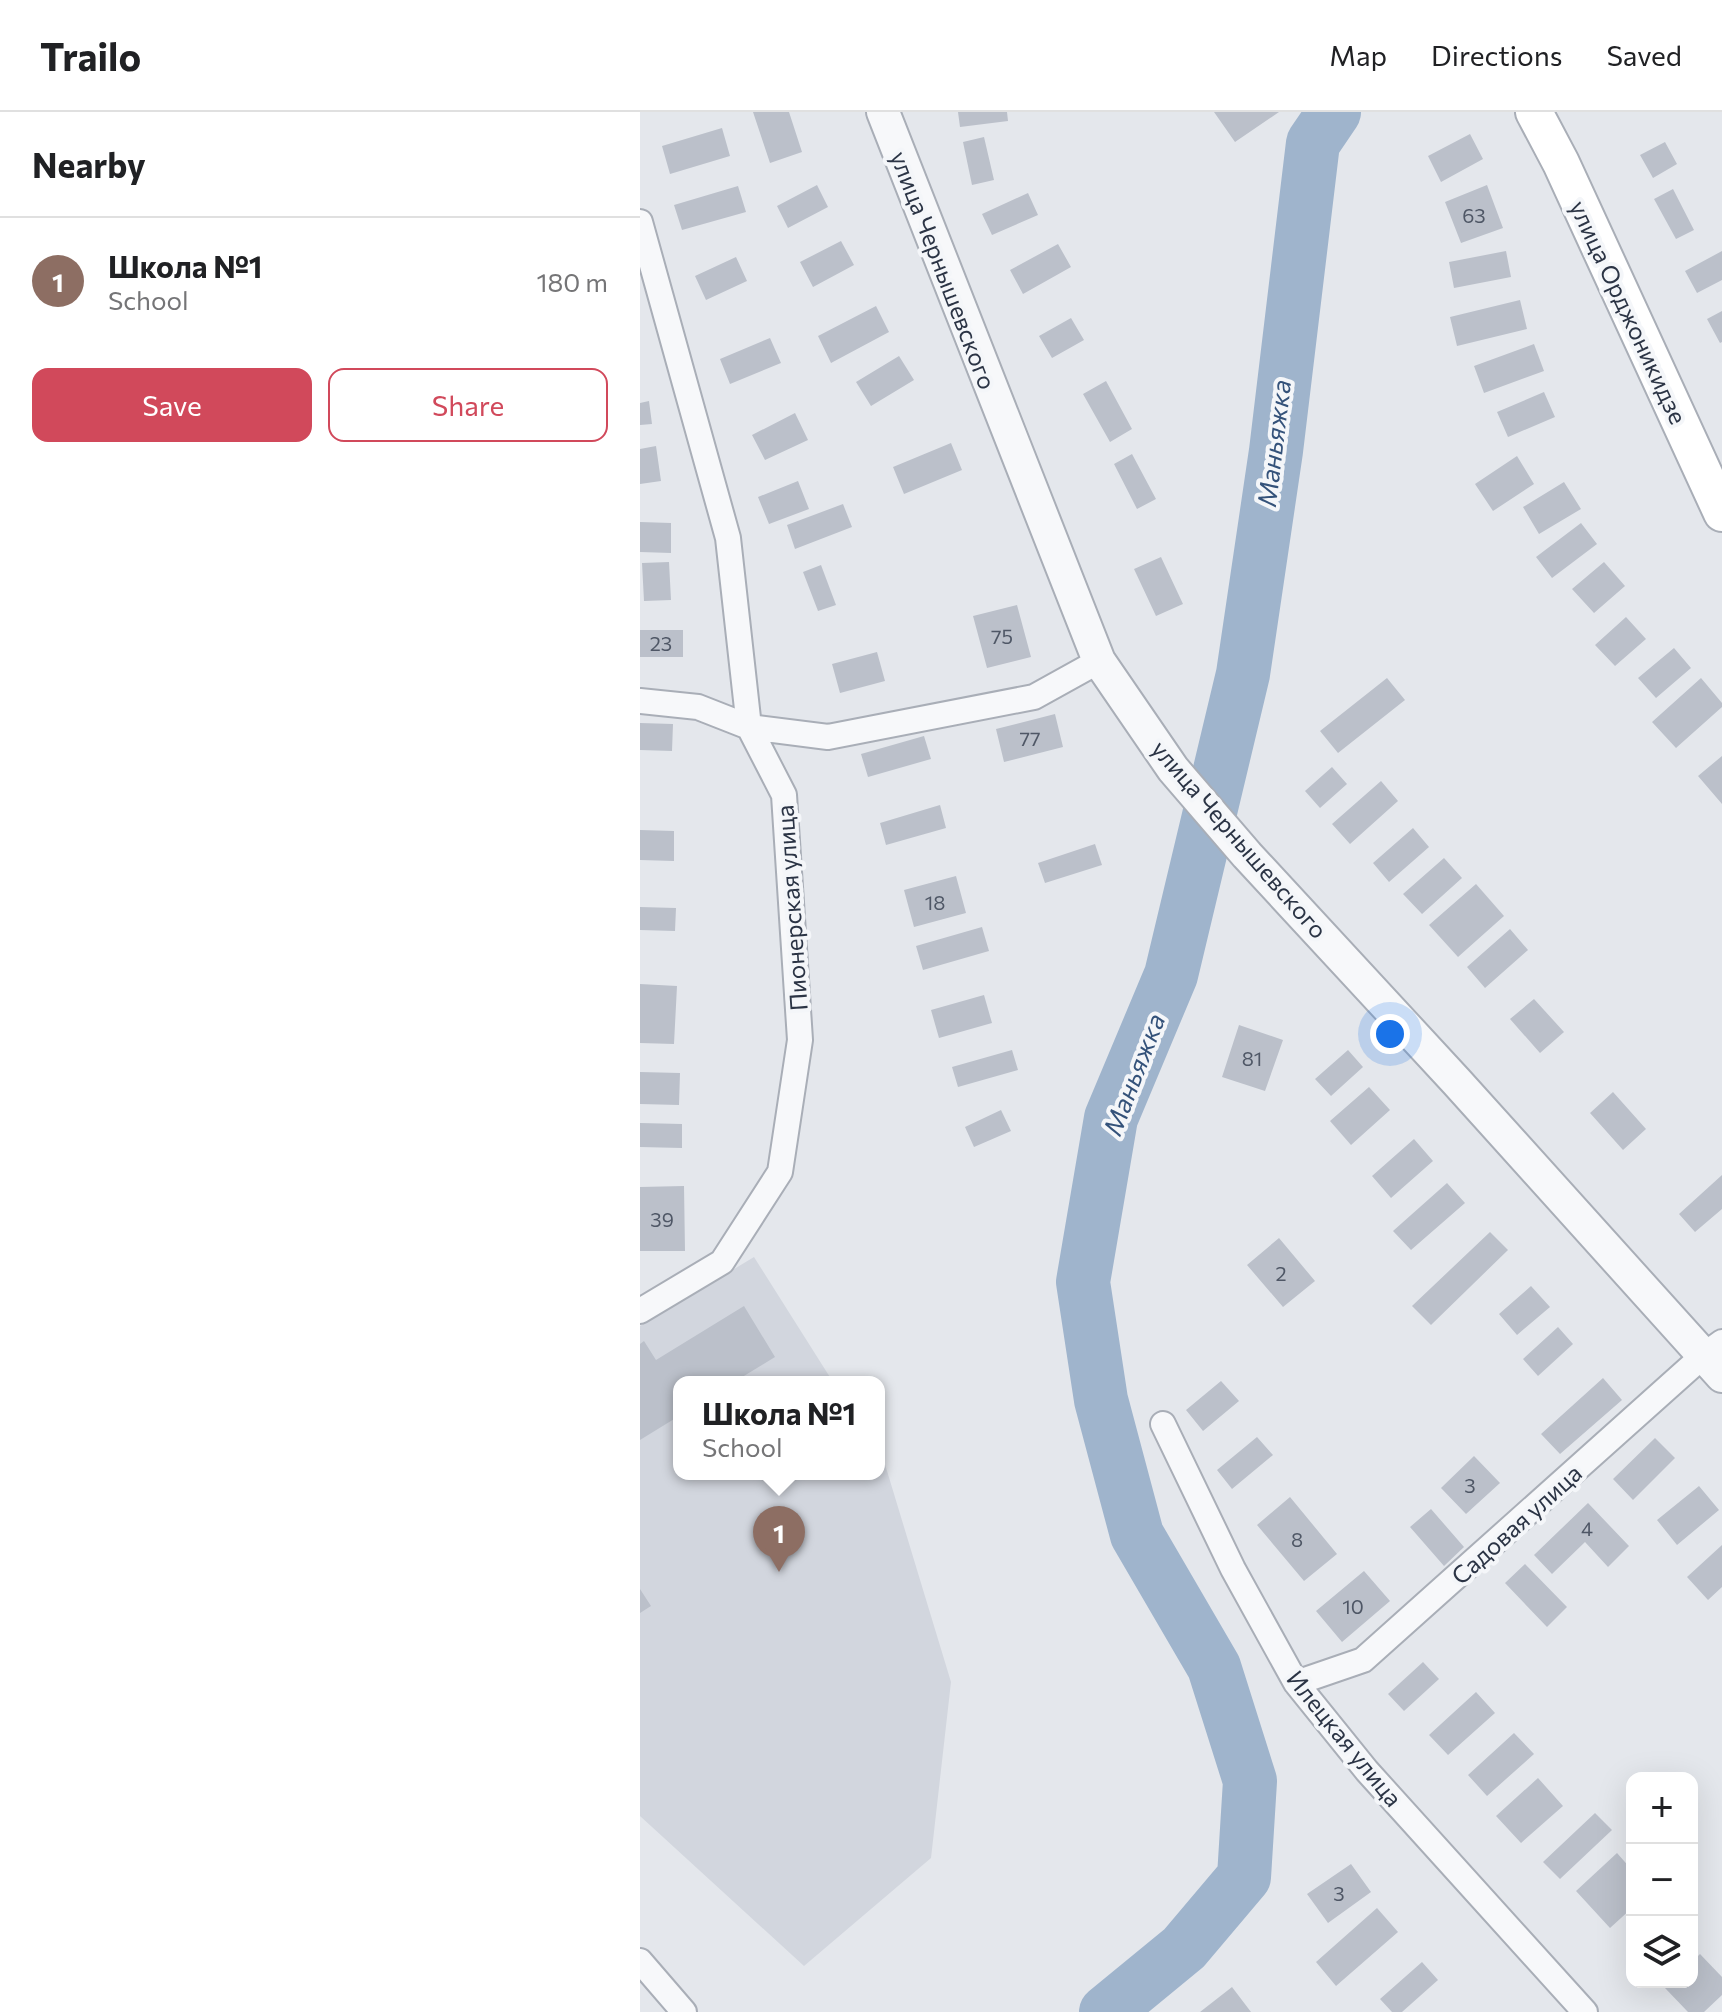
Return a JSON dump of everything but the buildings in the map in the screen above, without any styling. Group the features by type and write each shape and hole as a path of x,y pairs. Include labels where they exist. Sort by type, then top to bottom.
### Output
{"main road":[{"name":"улица Орджоникидзе","path":"1534,112 1561,163 1722,513"}],"street":[{"name":"улица Чернышевского","path":"883,112 1099,661 1173,769 1247,855 1716,1358"},
{"name":"Пионерская улица","path":"640,222 728,538 749,727 784,795 800,1040 780,1172 722,1262 640,1311"},
{"path":"640,701 698,707 749,727 828,737 1034,697 1099,661"},
{"name":"Садовая улица","path":"1296,1683 1363,1660 1716,1358"},
{"name":"Илецкая улица","path":"1163,1424 1233,1569 1296,1683 1367,1771 1585,2012"},
{"path":"640,1961 684,2012"}],"shaded area":[{"path":"754,1257 829,1376 673,1376 673,1480 885,1480 885,1464 951,1682 931,1858 804,1966 640,1816 640,1326"}],"waterway":[{"name":"Маньяжка","path":"1106,2012 1184,1948 1244,1877 1250,1781 1214,1667 1137,1535 1101,1400 1083,1282 1111,1118 1171,975 1243,674 1276,451 1313,143 1334,112"}],"place":[{"name":"Школа №1","path":"779,1572"}]}
